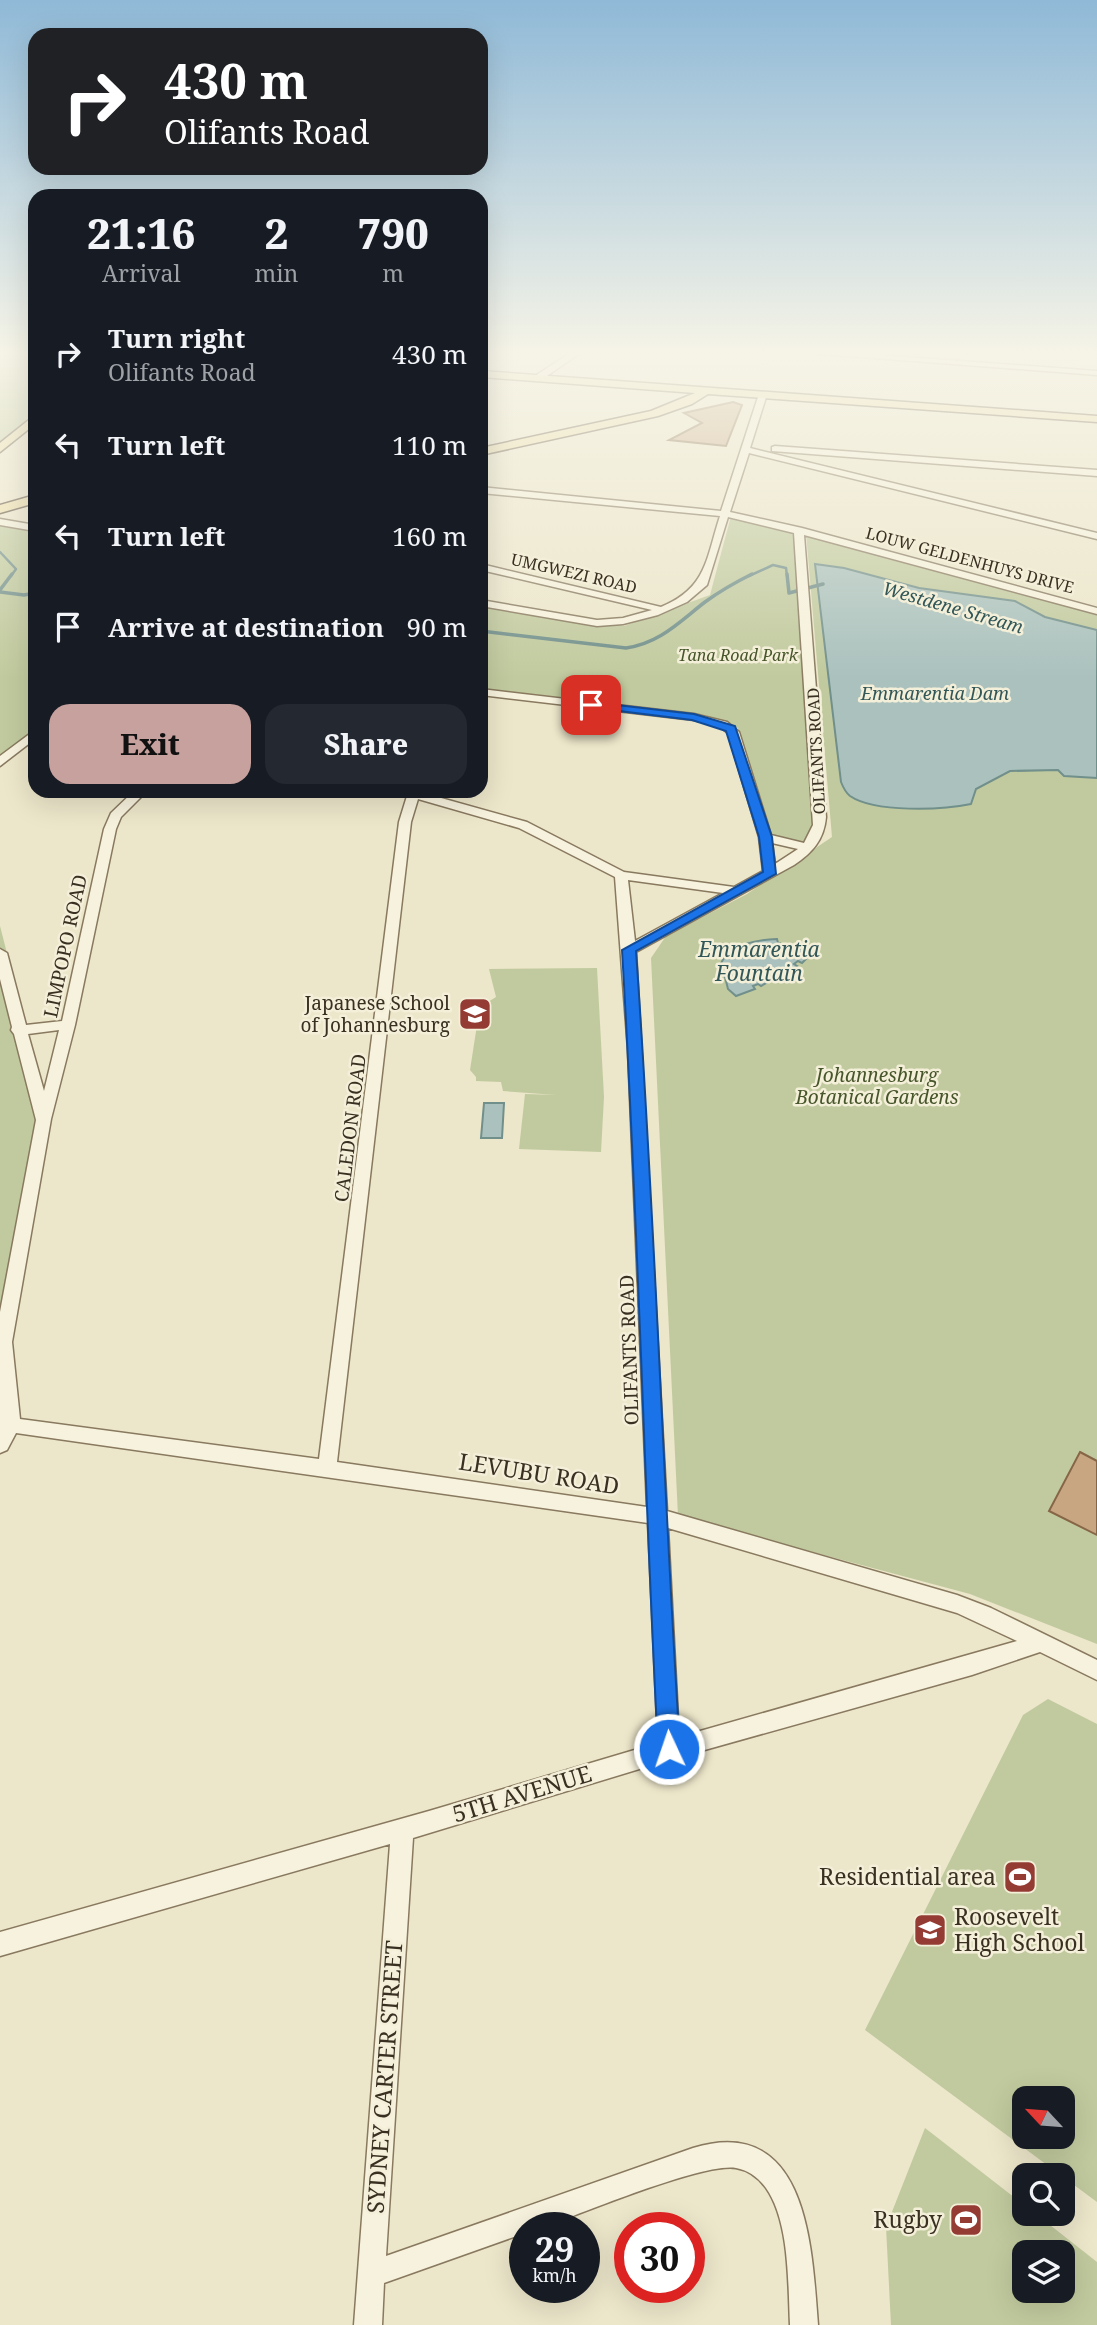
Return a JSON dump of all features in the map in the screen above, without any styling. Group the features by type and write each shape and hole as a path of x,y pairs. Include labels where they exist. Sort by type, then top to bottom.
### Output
{"main road":[{"path":"0,509 28,501"}],"street":[{"path":"488,604 607,623 621,622 684,601 698,592 703,583 742,462"},
{"path":"796,462 1097,536"},
{"path":"929,462 1097,473"},
{"name":"LOUW GELDENHUYS DRIVE","path":"488,491 724,514 799,530 1097,611"},
{"path":"0,522 28,527"},
{"name":"OLIFANTS ROAD","path":"799,530 820,817 816,836 808,848"},
{"path":"801,545 825,538"},
{"name":"UMGWEZI ROAD","path":"488,569 660,609"},
{"path":"488,693 694,717 728,726 733,732 765,837 769,874"},
{"path":"0,762 28,739"},
{"name":"LIMPOPO ROAD","path":"11,1425 4,1342 44,1120 68,1025 112,822 134,798"},
{"name":"CALEDON ROAD","path":"327,1468 407,798"},
{"path":"426,798 523,825 621,876 737,891"},
{"path":"765,837 808,848"},
{"path":"629,950 769,874 808,848"},
{"name":"OLIFANTS ROAD","path":"621,876 629,950 640,1117 656,1516 669,1749"},
{"path":"0,953 18,1030 44,1120"},
{"path":"18,1030 68,1025"},
{"path":"0,1445 11,1425"},
{"name":"LEVUBU ROAD","path":"11,1425 656,1516 957,1604 1097,1670"},
{"name":"5TH AVENUE","path":"0,1944 402,1830 669,1749 972,1665 1042,1642"},
{"name":"SYDNEY CARTER STREET","path":"368,2325 402,1830"},
{"path":"372,2274 705,2158 740,2155 768,2172 790,2205 798,2246 804,2325"}],"green space":[{"name":"Tana Road Park","path":"731,516 796,531 815,821 804,843 768,833 738,728 705,715 488,689 488,603 624,626 710,595"},
{"path":"0,521 28,526 28,743 0,765"},
{"name":"Johannesburg Botanical Gardens","path":"806,533 1097,610 1097,1644 970,1594 678,1516 651,958 666,936 747,894 832,837"},
{"path":"0,926 49,1117 0,1320"},
{"path":"597,968 604,1097 601,1152 519,1149 525,1094 556,1095 503,1091 501,1082 476,1081 470,1070 477,1025 487,1024 488,1002 496,997 489,969"},
{"name":"Residential area","path":"1048,1699 1097,1724 1097,2202 1075,2186 1075,2163 1044,2163 1026,2149 1075,2149 1075,2086 1012,2086 1012,2139 865,2030 1023,1715"},
{"name":"Rugby","path":"925,2128 1012,2196 1012,2226 1051,2226 1069,2240 1012,2240 1012,2303 1075,2303 1075,2245 1097,2262 1097,2325 891,2325 886,2227"}],"water":[{"name":"Emmarentia Dam","path":"815,564 844,568 919,588 1015,601 1045,617 1097,630 1097,778 1064,776 1058,770 1010,771 976,789 971,804 943,808 892,808 850,796 841,782"},
{"name":"Emmarentia Fountain","path":"777,939 778,943 813,952 802,963 798,961 794,964 797,966 761,986 753,986 755,989 736,996 728,989 724,973 718,972 726,956 750,943"},
{"path":"484,1103 504,1103 502,1138 481,1138"}],"building":[{"path":"1080,1452 1097,1461 1097,1535 1049,1511"}],"waterway":[{"path":"0,552 16,569 11,576"},
{"path":"749,576 773,565 786,568 787,576"},
{"path":"0,590 12,574"},
{"path":"488,632 626,648 659,637 711,598 752,574"},
{"name":"Westdene Stream","path":"787,574 789,593 823,584"},
{"path":"0,592 28,594"}],"place":[{"name":"Japanese School of Johannesburg","path":"475,1014"},
{"name":"Residential area","path":"1020,1877"},
{"name":"Roosevelt High School","path":"930,1930"},
{"name":"Rugby","path":"966,2220"}],"route":[{"path":"591,705 694,717 728,726 733,732 765,837 769,874 629,950 640,1117 656,1516 669,1749"}]}
